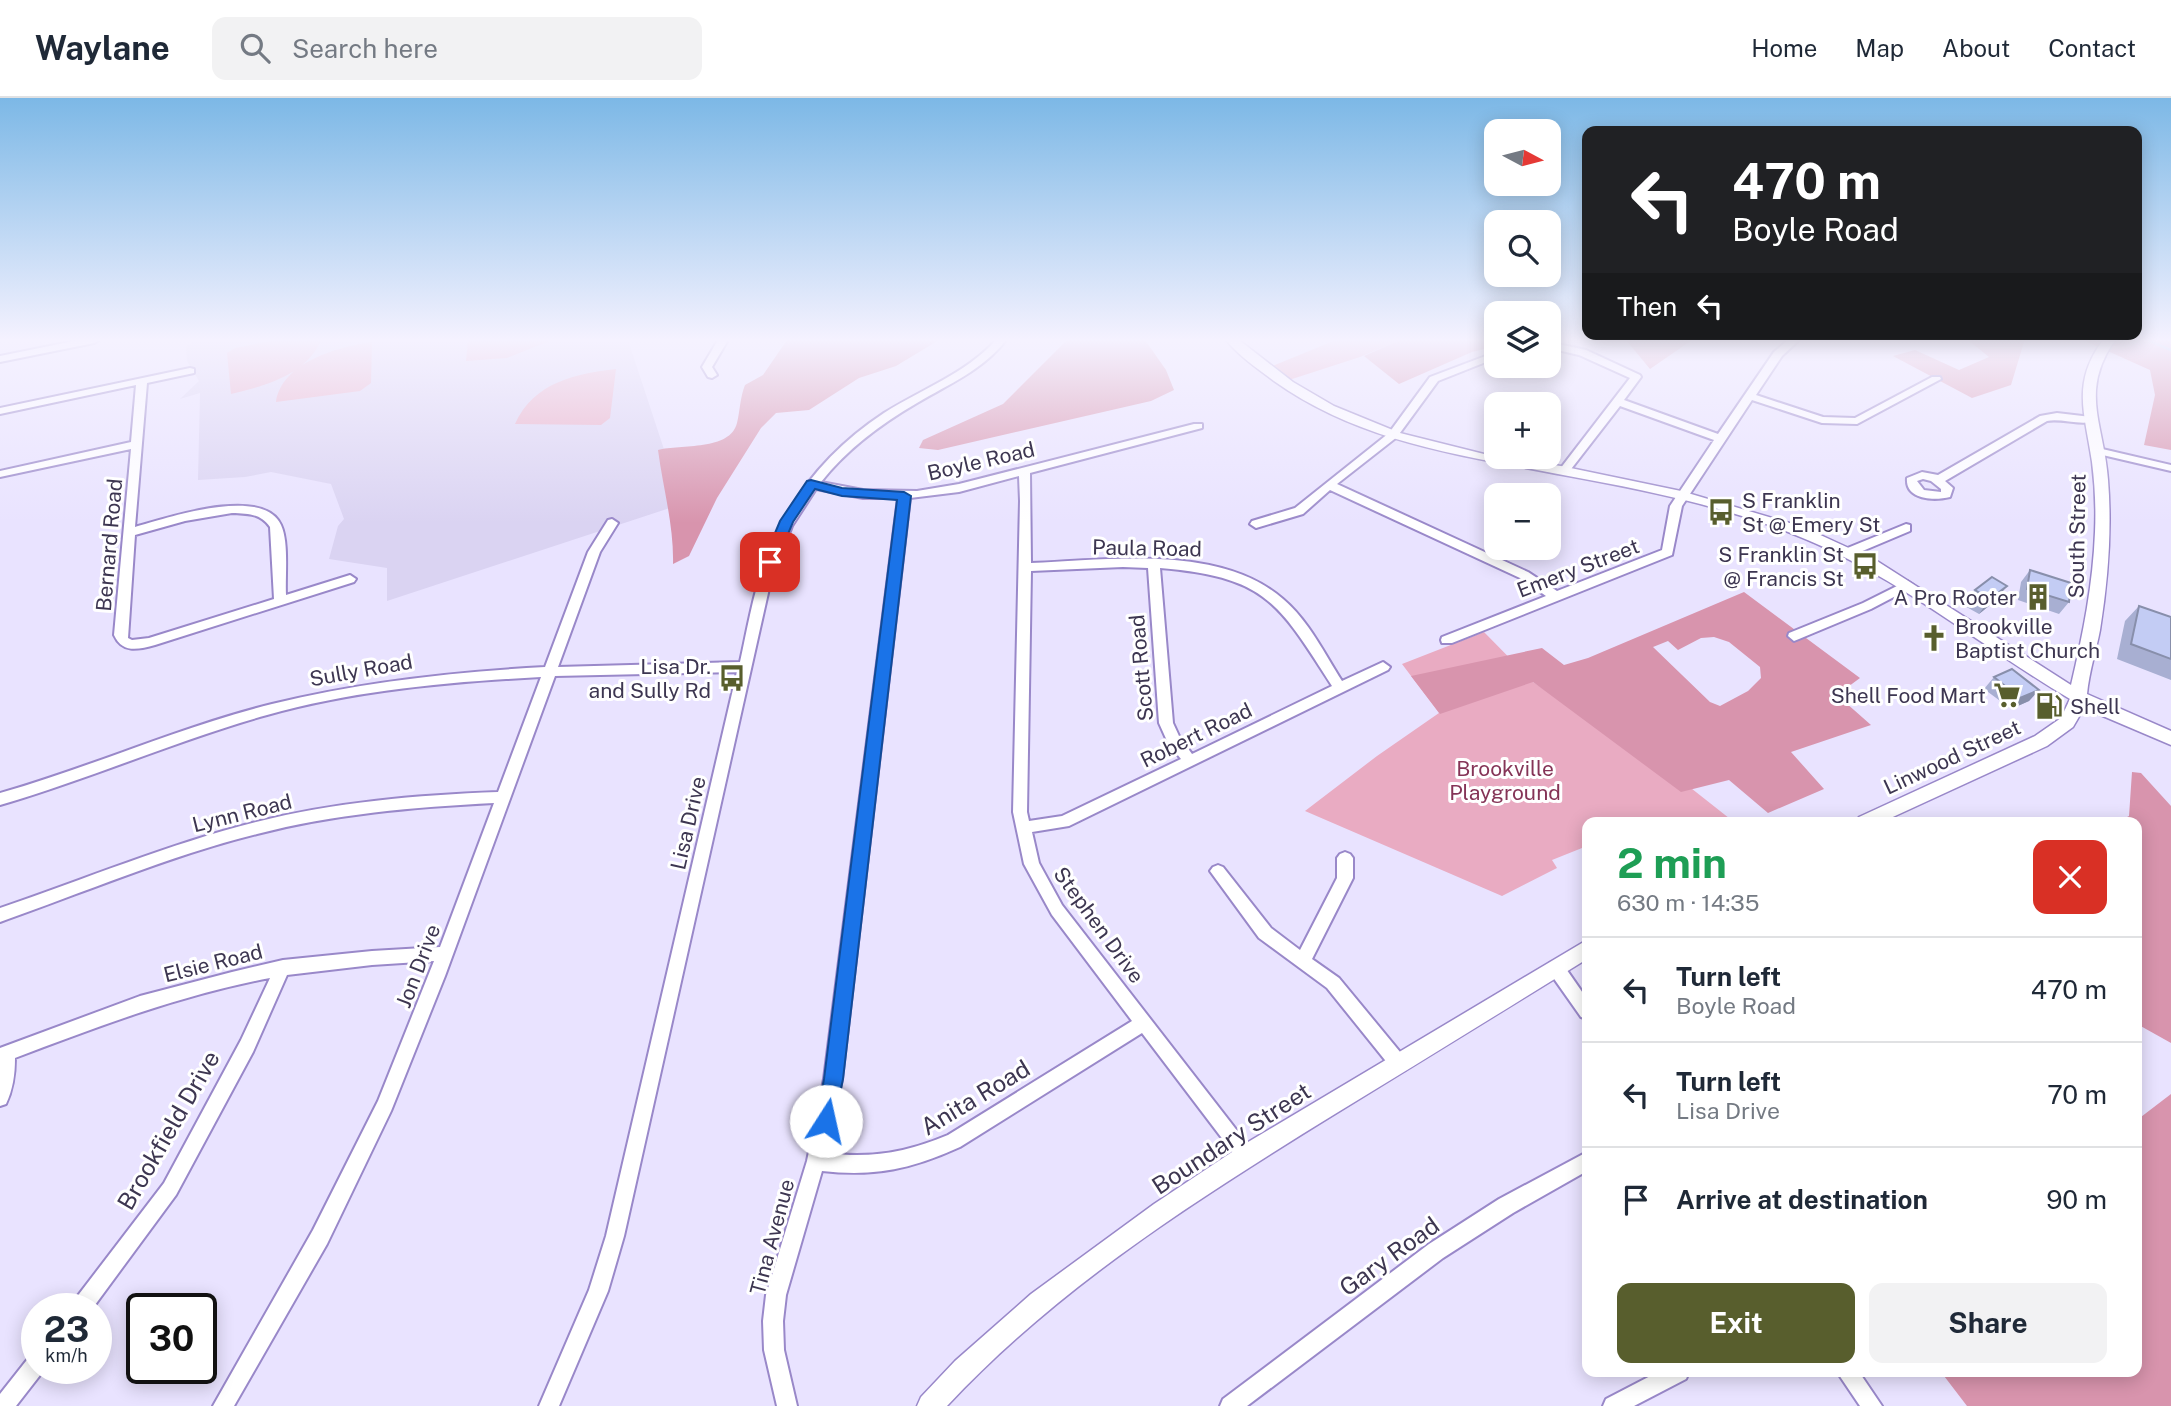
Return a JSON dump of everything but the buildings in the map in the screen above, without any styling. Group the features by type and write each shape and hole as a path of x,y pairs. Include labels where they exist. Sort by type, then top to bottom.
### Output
{"main road":[{"path":"1319,401 1393,435 1451,450 1681,497 1774,522 1849,552 1907,585 2078,697 2171,738"},
{"name":"South Street","path":"2078,697 2099,590 2102,503 2098,451 2088,401"},
{"name":"Linwood Street","path":"1876,817 2056,732 2072,717 2078,697"},
{"name":"Boundary Street","path":"934,1404 995,1340 1132,1235 1246,1156 1582,952"}],"street":[{"path":"0,411 47,401"},
{"name":"Bernard Road","path":"140,401 120,635 123,641 130,645 150,642 350,579"},
{"name":"Lisa Drive","path":"549,1406 598,1291 619,1223 745,667 777,541 798,502 838,455 866,430 912,401"},
{"path":"1256,524 1299,511 1393,435 1418,401"},
{"path":"1617,401 1719,438"},
{"path":"1564,471 1617,401"},
{"path":"1681,497 1745,401"},
{"path":"1764,401 1822,420 1857,421 1895,401"},
{"path":"1938,480 2044,418 2057,416 2091,419"},
{"name":"Boyle Road","path":"811,484 842,492 904,496 959,488 1198,426"},
{"path":"0,474 136,444"},
{"path":"2098,451 2171,468"},
{"name":"Stephen Drive","path":"1024,472 1025,567 1019,796 1032,864 1046,893 1246,1156"},
{"path":"1329,485 1524,575 1557,597"},
{"name":"Tina Avenue","path":"787,1406 775,1360 773,1321 782,1267 816,1161 833,1079 904,496"},
{"name":"Emery Street","path":"1447,640 1668,552 1676,506 1681,497"},
{"path":"130,531 221,510 246,508 265,512 275,526 279,601"},
{"name":"Jon Drive","path":"223,1406 290,1292 355,1170 386,1105 594,552 612,523"},
{"path":"1849,552 1906,528"},
{"name":"Paula Road","path":"1025,567 1154,565 1220,570 1241,577 1267,591 1291,614 1340,688"},
{"name":"Scott Road","path":"1154,565 1166,723 1173,739 1190,761"},
{"path":"1794,636 1867,606 1907,585"},
{"name":"Sully Road","path":"0,799 46,786 231,721 306,701 439,678 550,671 745,667"},
{"name":"Robert Road","path":"1023,828 1064,822 1383,667"},
{"name":"Lynn Road","path":"0,915 162,856 258,828 378,805 504,797"},
{"path":"1303,961 1345,878 1345,858"},
{"path":"1218,871 1265,933 1334,983 1399,1064"},
{"name":"Elsie Road","path":"3,1054 159,997 283,967 351,958 445,954"},
{"name":"Brookfield Drive","path":"92,1293 170,1189 241,1058 283,967"},
{"path":"1556,968 1582,1005"},
{"name":"Anita Road","path":"816,1161 873,1166 900,1163 924,1155 954,1141 1144,1022"},
{"path":"0,1098 6,1079 3,1054"},
{"name":"Gary Road","path":"1230,1406 1436,1251 1506,1206 1582,1164"},
{"path":"1613,1406 1669,1377"},
{"path":"1851,1377 1872,1406"},
{"path":"3,1406 21,1383"}],"shaded area":[{"path":"200,401 648,401 682,504 387,601 387,568 329,559 338,526 344,519 331,484 271,472 245,477 198,480"},
{"path":"741,401 823,401 809,410 776,413 761,428 717,498 689,556 673,564 670,521 658,450 715,442 733,432"},
{"path":"1006,401 1151,401 938,450 919,448 923,440"},
{"path":"2154,401 2171,401 2171,450 2144,445"},
{"path":"1744,592 1860,678 1837,695 1871,725 1791,752 1824,789 1768,813 1729,780 1681,792 1533,682 1440,714 1411,676 1542,648 1564,665 1588,658","holes":["1714,637 1729,642 1760,667 1761,678 1748,691 1720,706 1710,702 1653,647 1668,641 1678,650 1701,638"]},
{"path":"2132,772 2141,773 2171,806 2171,1043 2142,1027 2142,817 2127,817"},
{"path":"2171,1094 2171,1406 1967,1406 1945,1377 2142,1377 2142,1116"}],"green space":[{"path":"530,401 612,401 610,418 601,425 515,424"},
{"name":"Brookville Playground","path":"1484,632 1533,682 1682,781 1728,817 1582,817 1582,848 1552,860 1557,868 1502,896 1305,811 1439,713 1402,664"}],"place":[{"name":"S Franklin St @ Emery St","path":"1721,512"},
{"name":"S Franklin St @ Francis St","path":"1865,566"},
{"name":"A Pro Rooter","path":"2038,597"},
{"name":"Brookville Baptist Church","path":"1934,638"},
{"name":"Lisa Dr. and Sully Rd","path":"732,678"},
{"name":"Shell Food Mart","path":"2007,695"},
{"name":"Shell","path":"2049,706"}],"route":[{"path":"770,562 787,521 811,484 842,492 904,496 826,1121"}]}
